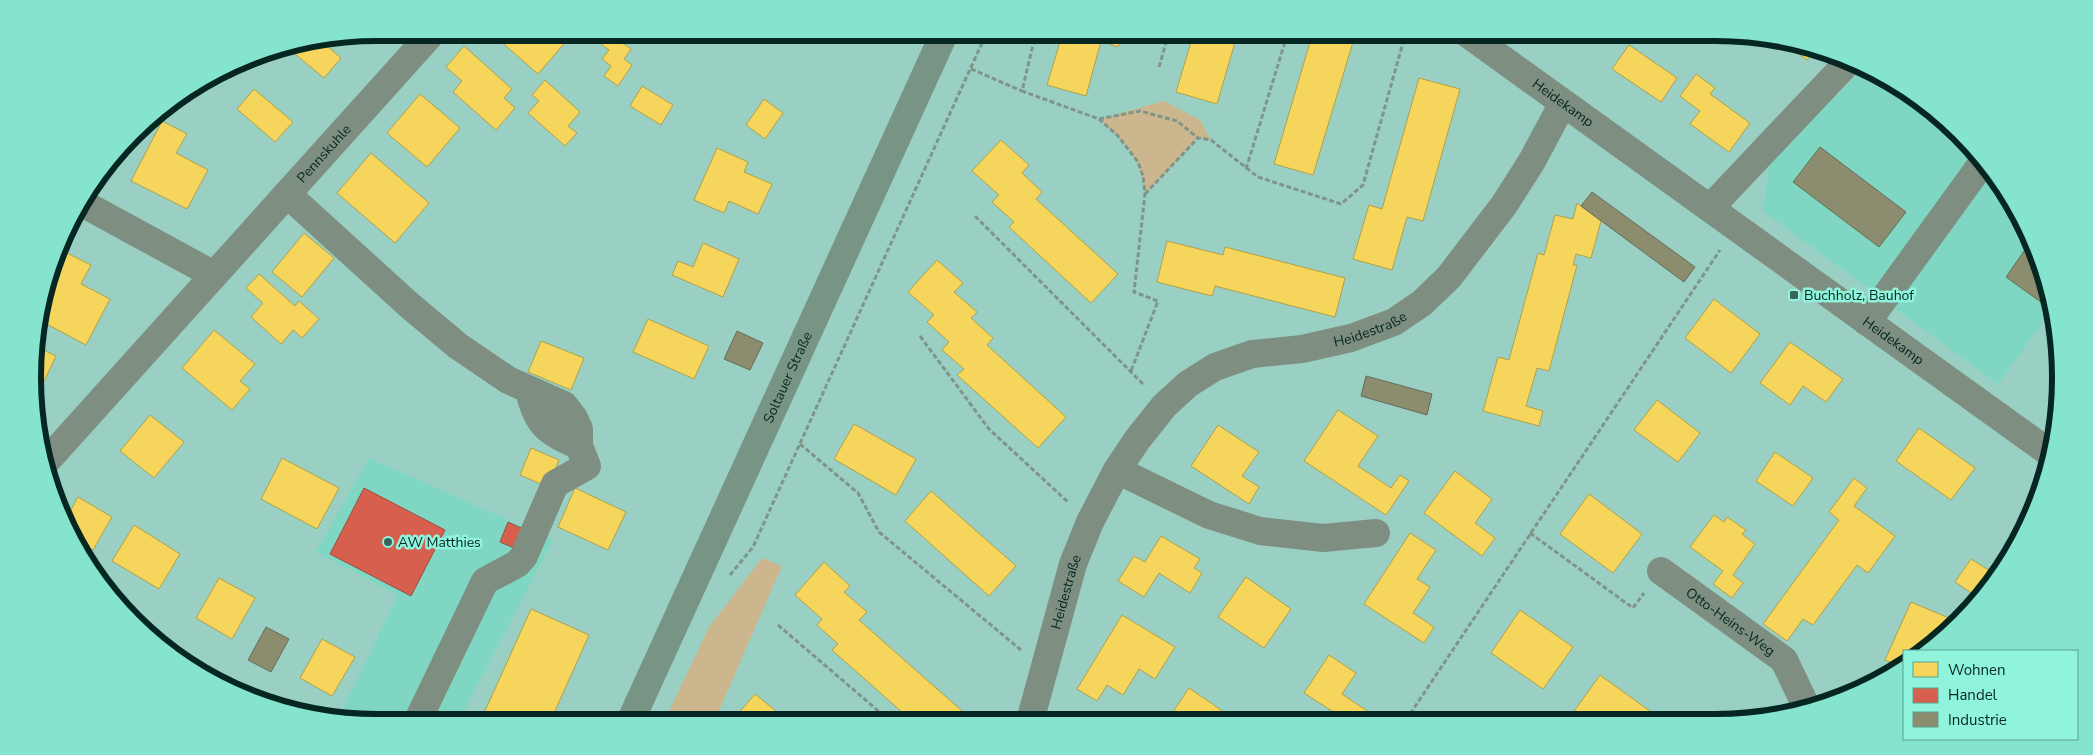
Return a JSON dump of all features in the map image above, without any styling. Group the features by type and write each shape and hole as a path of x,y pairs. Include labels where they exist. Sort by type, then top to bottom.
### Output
{"main road":[{"name":"Soltauer Straße","path":"634,714 941,41"}],"street":[{"name":"Pennskuhle","path":"51,456 425,41"},
{"name":"Heidekamp","path":"1477,41 2044,449"},
{"path":"1710,208 1844,67"},
{"name":"Heidestraße","path":"1032,714 1073,564 1090,522 1117,470 1137,440 1164,406 1188,384 1215,367 1252,354 1302,350 1351,338 1394,322 1422,302 1449,277 1504,205 1532,161 1563,103"},
{"path":"1868,322 1978,169"},
{"path":"287,194 436,328 508,380 564,405 574,418 579,429 579,446 587,466 555,484 524,556 517,564 485,581 421,714"},
{"path":"88,206 214,275"},
{"path":"1117,470 1209,515 1260,531 1323,538 1376,533"},
{"name":"Otto-Heins-Weg","path":"1661,571 1784,660 1804,702"}],"path":[{"path":"725,581 753,547 983,41"},
{"path":"1022,91 1034,41"},
{"path":"1159,67 1166,41"},
{"path":"1246,169 1285,41"},
{"path":"1099,119 1140,111 1177,121 1198,138 1211,140 1258,177 1341,204 1363,184 1403,41"},
{"path":"971,68 1022,91 1099,119 1118,136 1138,162 1143,176 1145,194 1134,292 1158,301 1131,371"},
{"path":"1145,194 1198,138"},
{"path":"975,216 1164,406"},
{"path":"1410,714 1735,226"},
{"path":"920,336 990,429 1090,522"},
{"path":"800,444 858,494 878,532 1044,669"},
{"path":"1530,533 1633,608 1661,571"},
{"path":"778,625 882,714"}],"shaded area":[{"path":"1858,73 1884,86 1902,98 1953,140 1982,173 2007,209 2034,269 2045,312 2046,318 1998,384 1763,211 1770,161"},
{"path":"1164,101 1200,120 1211,140 1198,138 1145,194 1140,170 1131,152 1099,119"},
{"path":"369,458 553,540 462,714 378,714 342,712 398,595 316,552"},
{"path":"762,558 782,566 717,714 668,714 709,627"}],"building: Wohnen":[{"path":"500,41 566,41 538,74"},
{"path":"597,41 620,41 631,49 624,59 632,65 618,86 604,76 611,66 602,59 609,50"},
{"path":"1060,41 1101,41 1086,96 1047,85"},
{"path":"1101,41 1120,41 1118,47"},
{"path":"1191,41 1235,41 1217,104 1176,92"},
{"path":"1310,41 1353,41 1313,175 1274,164"},
{"path":"326,45 341,58 324,78 295,54 297,51"},
{"path":"1629,45 1677,78 1661,102 1612,69"},
{"path":"464,46 512,89 504,98 515,108 496,130 453,92 462,81 446,67"},
{"path":"1796,51 1811,55 1807,60"},
{"path":"1696,74 1715,88 1710,94 1750,123 1729,152 1690,124 1700,111 1680,96"},
{"path":"1419,78 1460,89 1423,221 1407,217 1392,270 1353,259 1369,205 1382,209"},
{"path":"545,80 580,112 568,126 577,133 565,146 528,113 539,101 532,95"},
{"path":"642,86 673,105 661,125 630,106"},
{"path":"254,89 293,122 275,142 237,109"},
{"path":"420,94 460,128 427,167 387,133"},
{"path":"764,99 783,113 765,139 746,125"},
{"path":"162,121 187,134 176,153 208,170 187,209 131,181"},
{"path":"1001,140 1029,165 1022,173 1042,192 1036,199 1118,274 1091,303 1009,227 1014,222 992,202 999,195 972,171"},
{"path":"717,148 748,162 744,172 772,184 758,214 729,201 724,213 694,200"},
{"path":"371,153 429,203 395,243 337,193"},
{"path":"1577,203 1601,221 1591,258 1576,254 1573,265 1577,265 1549,371 1537,368 1526,406 1543,411 1539,426 1483,411 1498,357 1509,360 1538,253 1544,255 1555,215 1573,219"},
{"path":"304,233 334,258 302,297 272,272"},
{"path":"1167,241 1223,255 1225,247 1345,278 1335,317 1215,286 1212,296 1157,282"},
{"path":"703,243 739,259 723,297 672,275 678,261 693,267"},
{"path":"66,252 91,265 81,284 110,299 86,345 46,324 53,290"},
{"path":"937,260 963,283 954,292 977,312 971,318 993,338 987,345 1066,417 1038,448 957,375 964,369 942,350 949,342 927,322 934,315 908,292"},
{"path":"259,274 295,306 299,301 319,319 302,338 293,330 281,344 251,317 263,303 246,288"},
{"path":"1714,299 1760,334 1731,373 1685,338"},
{"path":"648,319 709,346 694,379 633,352"},
{"path":"214,330 255,364 240,381 250,389 232,410 182,368"},
{"path":"541,341 584,358 571,390 528,372"},
{"path":"1790,342 1843,379 1826,402 1803,386 1790,405 1760,383"},
{"path":"43,350 56,356 41,387"},
{"path":"1657,400 1700,433 1678,462 1634,430"},
{"path":"1338,410 1378,436 1358,466 1391,488 1400,475 1409,481 1386,515 1304,461"},
{"path":"150,415 184,442 154,478 120,451"},
{"path":"854,424 916,459 896,495 834,459"},
{"path":"1218,425 1259,452 1242,476 1259,487 1249,504 1191,466"},
{"path":"1919,428 1975,468 1951,500 1896,461"},
{"path":"531,448 559,460 548,487 520,475"},
{"path":"1775,452 1813,478 1793,506 1756,481"},
{"path":"282,458 339,488 317,529 261,499"},
{"path":"1455,471 1492,499 1475,523 1495,538 1482,556 1424,513"},
{"path":"1854,478 1867,488 1854,506 1895,536 1868,573 1857,565 1813,625 1803,619 1787,641 1763,624 1839,520 1829,512"},
{"path":"575,488 626,512 608,550 558,527"},
{"path":"931,491 1016,566 989,596 905,521"},
{"path":"1589,494 1642,534 1613,573 1560,534"},
{"path":"78,497 112,517 93,550 86,546 70,512"},
{"path":"1714,515 1724,522 1727,517 1746,530 1742,534 1755,544 1733,575 1743,583 1732,598 1713,584 1723,571 1690,547"},
{"path":"134,525 180,554 159,589 112,561"},
{"path":"1410,533 1436,550 1417,579 1430,587 1413,613 1434,627 1424,643 1364,604"},
{"path":"1161,536 1200,559 1194,568 1202,573 1190,593 1159,573 1144,597 1118,581 1134,556 1145,562"},
{"path":"1971,559 1990,571 1972,594 1955,582"},
{"path":"824,562 850,586 844,592 867,612 859,620 962,711 959,714 904,714 832,650 838,644 817,625 822,619 795,595"},
{"path":"1246,577 1291,609 1264,648 1218,617"},
{"path":"219,578 255,598 232,639 196,618"},
{"path":"1911,602 1950,618 1912,650 1903,650 1903,656 1893,663 1885,660"},
{"path":"531,609 589,635 554,714 484,714"},
{"path":"1520,610 1573,647 1543,689 1491,653"},
{"path":"1122,615 1175,647 1155,679 1139,669 1123,695 1107,685 1097,701 1077,689"},
{"path":"322,639 355,657 332,696 300,678"},
{"path":"1329,655 1356,673 1342,694 1372,714 1337,714 1304,693"},
{"path":"1600,675 1654,714 1572,714"},
{"path":"1189,688 1227,714 1172,714"},
{"path":"755,694 780,714 738,714"}],"building: Handel":[{"name":"AW Matthies","path":"364,488 445,530 411,596 330,554"},
{"path":"508,522 530,532 521,551 500,542"}],"building: Industrie":[{"path":"1820,147 1906,212 1879,247 1793,182"},
{"path":"1592,192 1695,267 1684,282 1581,206"},
{"path":"2026,249 2034,269 2043,304 2006,277"},
{"path":"737,331 763,343 750,370 724,359"},
{"path":"1366,376 1432,394 1427,415 1361,396"},
{"path":"266,627 289,639 271,672 248,660"}],"place":[{"name":"Buchholz, Bauhof","path":"1794,295"},
{"name":"AW Matthies","path":"388,542"}]}
